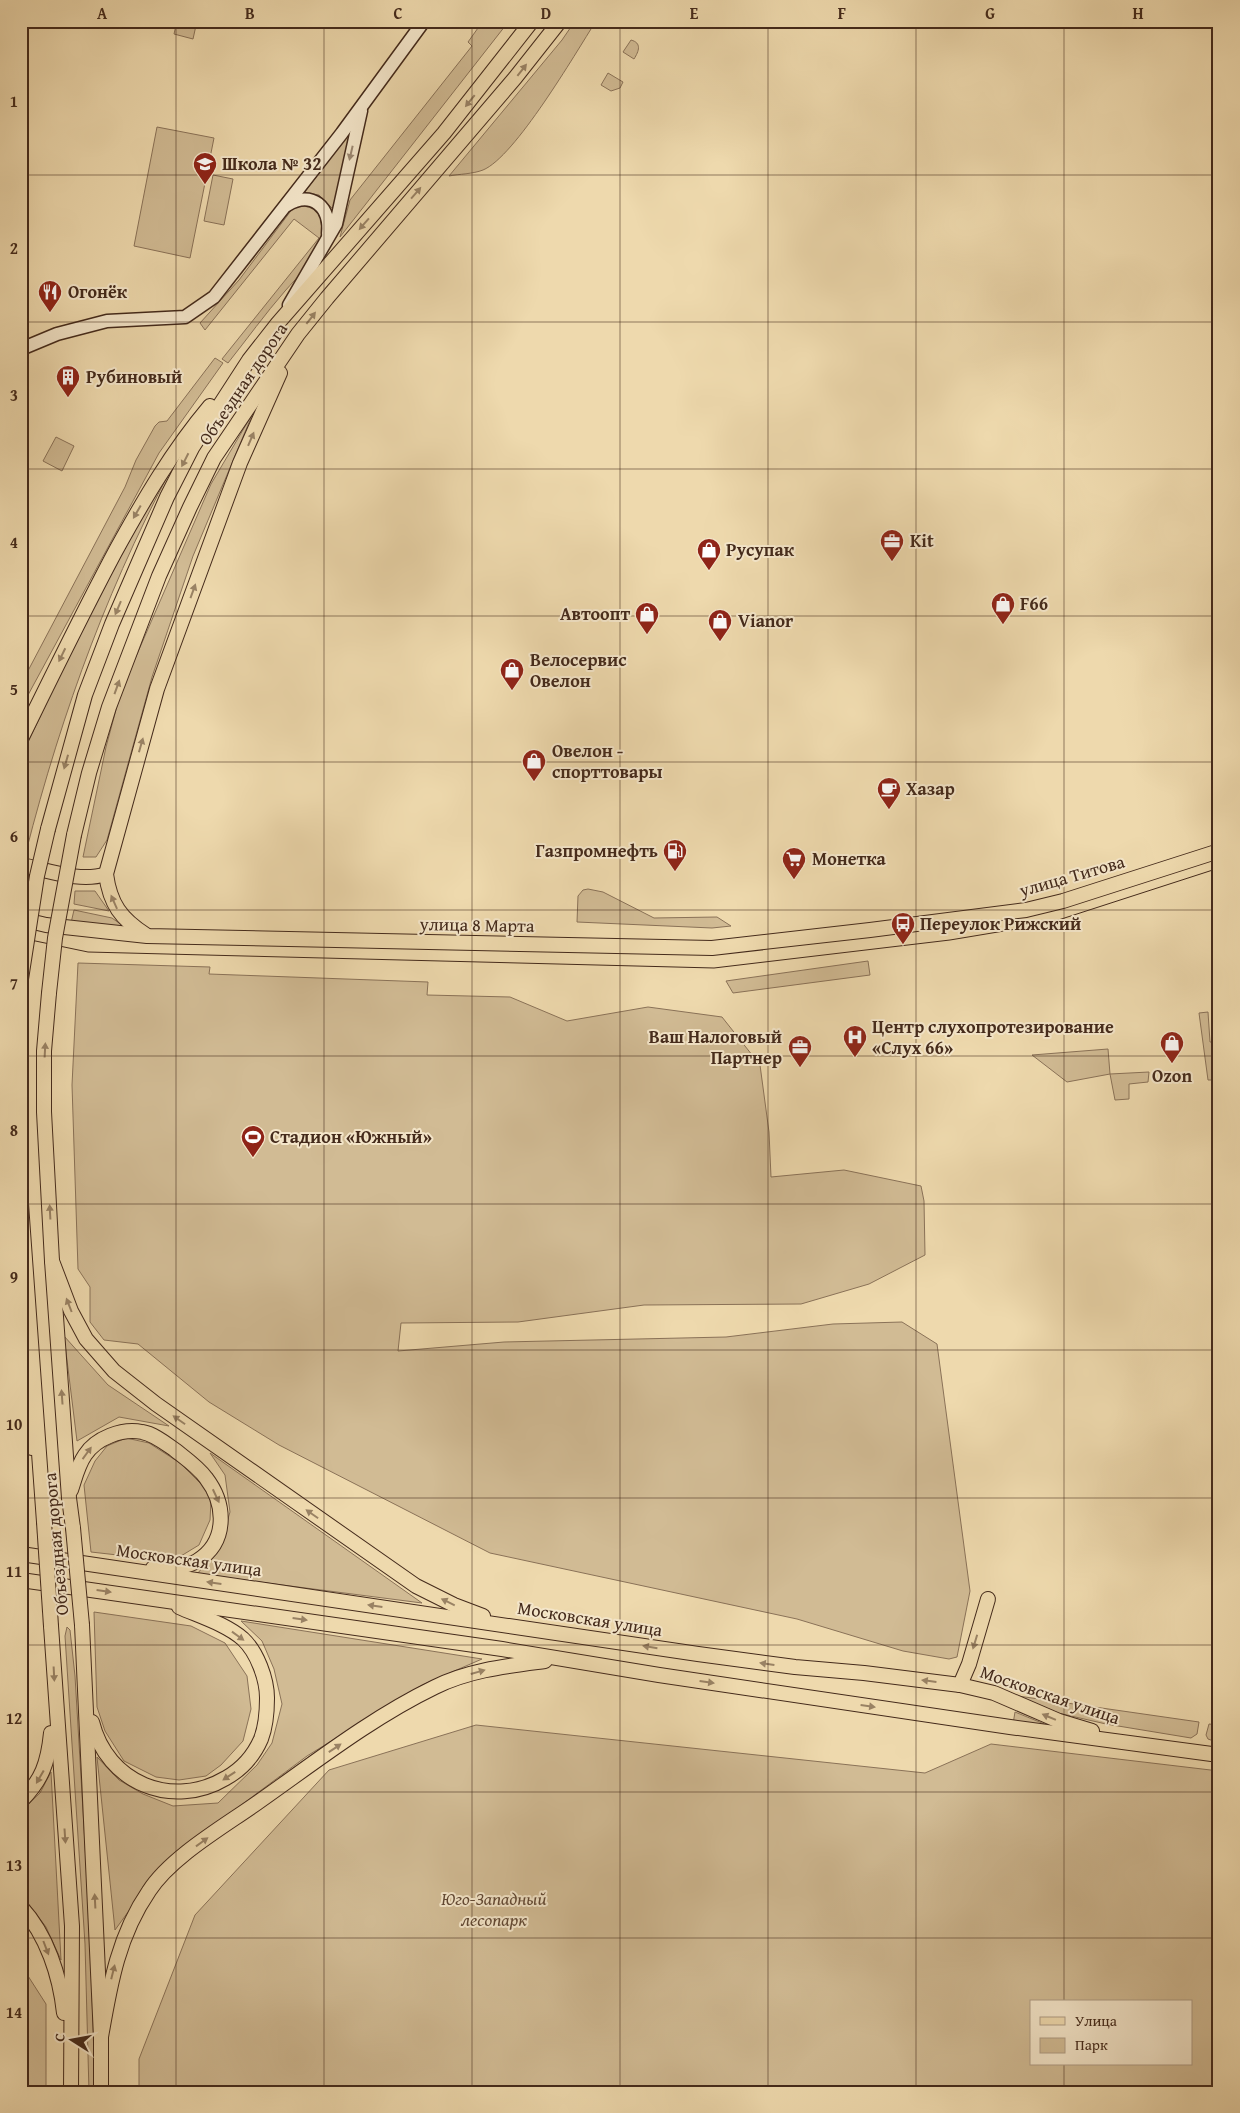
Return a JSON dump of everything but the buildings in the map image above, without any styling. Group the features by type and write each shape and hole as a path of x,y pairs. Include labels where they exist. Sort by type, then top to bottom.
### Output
{"main road":[{"name":"Объездная дорога","path":"21,979 37,876 85,695 167,496 192,448 249,360 278,323 444,133 532,21"},
{"name":"Объездная дорога","path":"101,2092 101,2037 82,1625 69,1498 52,1261 44,1112 44,1051 49,993 57,929 74,835 89,773 109,707 159,576 214,458 298,334 508,86 560,21"},
{"path":"147,936 123,918 111,896 106,874 157,689 240,463 298,334"},
{"path":"21,739 84,609 138,510 186,435 249,360"},
{"name":"улица Титова","path":"932,922 1026,910 1063,901 1219,850"},
{"path":"21,865 83,878 106,874"},
{"name":"улица 8 Марта","path":"21,919 46,925 147,936 694,948 798,939 932,922"},
{"name":"Объездная дорога","path":"21,1204 72,1926 71,2090"},
{"path":"52,1261 71,1311 86,1339 114,1371 164,1409 416,1586 454,1605 510,1626"},
{"path":"21,1403 42,1489"},
{"path":"69,1498 79,1466 85,1454 94,1444 120,1432 141,1431 151,1435 182,1456 206,1478 219,1503 222,1516 218,1537 210,1550 197,1561 177,1567 133,1571"},
{"name":"Московская улица","path":"21,1554 796,1668 864,1673 960,1685 994,1693 1058,1721 1146,1745"},
{"name":"Московская улица","path":"21,1580 502,1648 558,1659 1010,1727 1219,1755"},
{"path":"86,1699 94,1732 105,1754 140,1784 159,1790 181,1793 214,1785 233,1774 248,1761 261,1739 267,1715 267,1686 251,1648 243,1639 228,1629 163,1599"},
{"path":"960,1685 969,1664 988,1599"},
{"path":"101,2037 112,1973 124,1937 145,1896 164,1871 235,1818 369,1725 436,1687 479,1671 558,1659"},
{"path":"21,1802 30,1793 47,1764 55,1695"},
{"path":"21,1907 42,1935 62,1993 71,2090"}],"street":[{"path":"21,349 57,334 107,321 185,317 214,297 362,106 424,21"},
{"path":"278,323 336,224 362,106"},
{"path":"285,206 299,199 308,199 324,210 328,216 329,224 326,243"}],"green space":[{"path":"177,21 197,21 193,39 174,34"},
{"path":"483,21 509,21 340,237 350,200 472,46 468,42"},
{"path":"575,21 596,21 544,103 511,146 496,161 483,170 449,176 562,40"},
{"path":"631,40 638,45 634,59 623,52"},
{"path":"608,73 623,82 620,88 611,91 601,85"},
{"path":"157,127 214,138 190,258 134,246"},
{"path":"350,132 334,210 319,195 304,193"},
{"path":"213,175 233,179 224,225 204,221"},
{"path":"309,207 318,213 323,223 323,236 315,256 228,363 222,359 319,238 294,219 205,330 200,323 239,280 293,208"},
{"path":"215,358 223,363 159,453 21,708 21,684 125,487 136,460 155,426 159,422 167,421"},
{"path":"253,413 193,556 152,677 107,840 96,857 83,857 106,747 121,691 211,484"},
{"path":"56,437 74,446 62,471 43,461"},
{"path":"184,446 134,544 91,644 56,747 26,852 21,851 21,757 108,573"},
{"path":"583,890 603,892 654,918 717,917 731,926 712,928 577,922 578,896"},
{"path":"75,891 95,891 109,911 74,904"},
{"path":"74,910 112,918 123,926 71,923"},
{"path":"868,961 870,975 733,993 726,981"},
{"path":"78,963 210,967 209,974 428,982 427,995 510,997 567,1021 648,1007 722,1017 760,1065 769,1132 771,1177 844,1170 921,1186 924,1201 925,1255 869,1284 801,1304 644,1305 518,1322 401,1323 398,1351 504,1342 726,1337 833,1324 902,1322 937,1344 970,1591 957,1657 949,1659 903,1651 797,1619 490,1553 279,1445 209,1402 138,1344 104,1340 90,1322 90,1287 78,1269 72,1085"},
{"path":"1208,1012 1210,1042 1219,1042 1219,1080 1208,1080 1199,1013"},
{"path":"1108,1049 1110,1074 1067,1082 1032,1055"},
{"path":"1149,1072 1148,1082 1129,1084 1129,1099 1115,1100 1110,1074"},
{"path":"64,1336 108,1385 169,1426 119,1417 77,1441"},
{"path":"21,1432 22,1435 27,1536 21,1535"},
{"path":"126,1438 149,1443 180,1463 204,1487 211,1501 210,1520 199,1545 176,1559 153,1559 91,1552 84,1485 95,1461 107,1446"},
{"path":"210,1453 422,1603 197,1574 219,1549 230,1512 225,1475"},
{"path":"94,1612 191,1626 225,1643 247,1676 251,1709 243,1741 221,1765 206,1776 179,1780 156,1777 124,1761 105,1731 97,1707"},
{"path":"241,1621 482,1659 422,1685 307,1756 193,1841 149,1883 115,1930 97,1757 119,1780 143,1794 173,1806 218,1803 257,1765 272,1743 282,1704 274,1669 262,1641"},
{"path":"67,1627 70,1630 75,1676 90,1929 95,2092 89,2092 85,1944 65,1636"},
{"path":"1018,1696 1199,1722 1197,1734 1191,1738 1106,1724 1058,1713"},
{"path":"1015,1712 1064,1732 1013,1724"},
{"path":"1209,1724 1219,1725 1219,1743 1208,1739 1206,1735"},
{"name":"Юго-Западный лесопарк","path":"476,1725 925,1773 991,1744 1219,1771 1219,2092 139,2092 139,2059 195,1915 329,1770"},
{"path":"51,1772 61,1960 46,1927 21,1894 21,1811 40,1793"},
{"path":"21,1965 46,2004 46,2092 21,2092"}],"tram line":[{"path":"21,938 88,952 714,968 950,940 1046,924 1219,868"}],"railway":[{"path":"1215,91 1219,75"}],"place":[{"name":"Школа № 32","path":"205,185"},
{"name":"Огонёк","path":"50,313"},
{"name":"Рубиновый","path":"68,398"},
{"name":"Kit","path":"892,562"},
{"name":"Русупак","path":"709,571"},
{"name":"F66","path":"1003,625"},
{"name":"Автоопт","path":"647,635"},
{"name":"Vianor","path":"720,642"},
{"name":"Велосервис Овелон","path":"512,691"},
{"name":"Овелон - спорттовары","path":"534,782"},
{"name":"Хазар","path":"889,810"},
{"name":"Газпромнефть","path":"675,872"},
{"name":"Монетка","path":"794,880"},
{"name":"Переулок Рижский","path":"903,945"},
{"name":"Центр слухопротезирование «Слух 66»","path":"855,1058"},
{"name":"Ozon","path":"1172,1064"},
{"name":"Ваш Налоговый Партнер","path":"800,1068"},
{"name":"Стадион «Южный»","path":"253,1158"}]}
